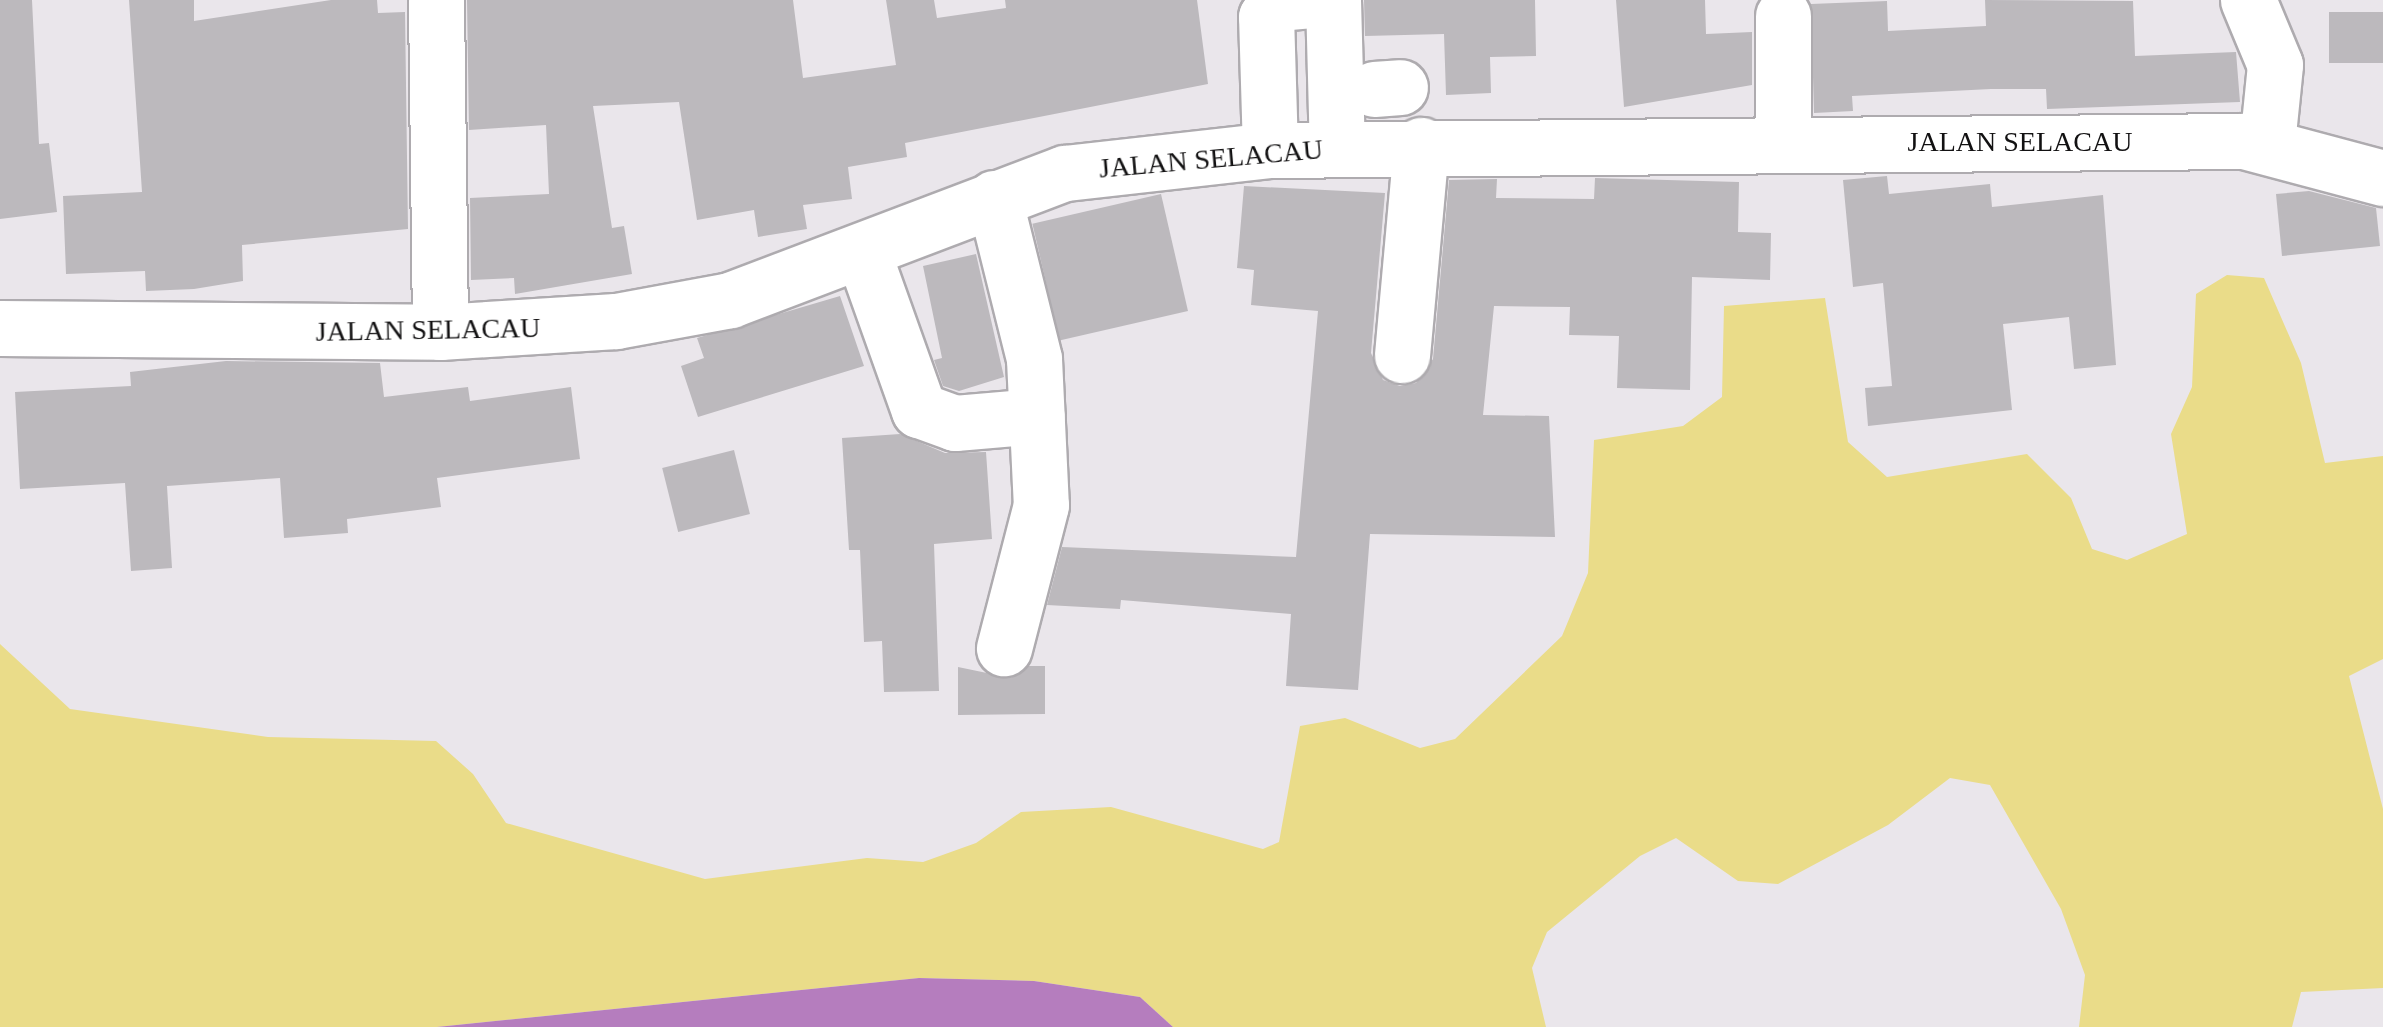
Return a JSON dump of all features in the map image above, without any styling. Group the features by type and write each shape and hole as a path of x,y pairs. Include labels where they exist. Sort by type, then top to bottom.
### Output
{"street":[{"path":"436,0 440,332"},
{"path":"1270,150 1266,16 1277,3 1314,0"},
{"path":"1332,0 1378,147"},
{"path":"2248,0 2275,65 2267,144"},
{"path":"1783,16 1784,142"},
{"path":"1380,89 1378,147 1402,355"},
{"name":"JALAN SELACAU","path":"1,328 440,332 616,321 730,300 863,253 994,198 1066,173 1270,150 1784,142 2267,144 2383,178"},
{"path":"994,198 1034,359 1041,504 1004,648"},
{"path":"863,253 919,410 955,422 1037,416"},
{"path":"0,316 1,328"}],"shaded area":[{"path":"2227,275 2264,278 2301,363 2325,463 2383,456 2383,659 2349,676 2383,809 2383,988 2301,992 2292,1027 2079,1027 2085,975 2061,909 1990,785 1950,778 1888,825 1778,884 1738,881 1676,838 1640,856 1547,932 1532,968 1546,1027 1173,1027 1140,997 1034,981 919,978 437,1027 0,1027 0,644 70,709 268,737 436,741 473,774 506,823 705,879 867,858 923,862 976,843 1021,812 1111,807 1263,849 1279,842 1300,726 1345,718 1420,748 1455,739 1562,636 1588,573 1594,440 1683,426 1722,397 1724,306 1825,298 1848,442 1887,477 2027,454 2071,498 2092,549 2127,560 2187,534 2171,434 2192,387 2196,294"},
{"path":"919,978 1034,981 1140,997 1173,1027 437,1027"}],"building":[{"path":"0,0 32,0 39,144 49,143 57,212 0,219"},
{"path":"129,0 194,0 194,21 331,0 377,0 378,13 405,12 408,229 242,245 243,281 194,289 146,291 145,271 66,274 63,196 142,192"},
{"path":"467,0 793,0 803,78 896,65 886,0 934,0 937,18 1006,8 1005,0 1197,0 1208,84 905,143 907,157 848,167 852,199 803,205 807,229 758,237 754,210 697,220 679,102 593,106 612,228 624,226 632,274 515,294 514,278 471,280 470,198 549,194 546,125 469,130"},
{"path":"1364,0 1535,0 1536,56 1490,57 1491,93 1446,95 1444,34 1365,36"},
{"path":"1616,0 1705,0 1706,34 1752,32 1752,85 1624,107"},
{"path":"1985,0 2133,1 2135,56 2236,52 2240,102 2047,109 2046,89 1991,89 1852,96 1853,111 1814,113 1811,4 1887,1 1888,31 1986,26"},
{"path":"2329,12 2383,12 2383,63 2329,63"},
{"path":"1887,176 1889,194 1990,184 1992,207 2103,195 2116,365 2074,369 2069,317 2003,324 2012,410 1868,426 1865,388 1892,386 1883,283 1853,287 1843,180"},
{"path":"1595,178 1739,182 1738,232 1771,233 1770,280 1692,277 1690,390 1617,388 1619,336 1569,335 1570,307 1494,306 1483,415 1549,416 1555,537 1370,534 1358,690 1286,686 1291,614 1121,600 1120,609 1047,605 1062,547 1296,557 1318,311 1251,305 1254,270 1237,268 1244,186 1385,193 1371,353 1383,380 1400,386 1416,383 1433,359 1449,180 1497,179 1496,198 1594,199"},
{"path":"2309,191 2376,208 2380,246 2282,256 2276,194"},
{"path":"1161,194 1188,311 1059,341 1032,224"},
{"path":"976,254 1004,377 959,391 943,386 934,360 942,358 923,266"},
{"path":"840,296 864,366 698,417 681,366 704,358 697,338"},
{"path":"226,361 380,363 384,397 468,387 470,401 571,387 580,459 437,478 441,507 347,519 348,533 284,538 280,478 167,486 172,568 131,571 125,483 20,489 15,392 131,386 130,372"},
{"path":"900,434 945,453 986,452 992,539 934,544 939,691 884,692 882,641 864,642 860,550 849,550 842,438"},
{"path":"734,450 750,514 678,532 662,468"},
{"path":"1028,666 1045,666 1045,714 958,715 958,667 1011,678"}]}
